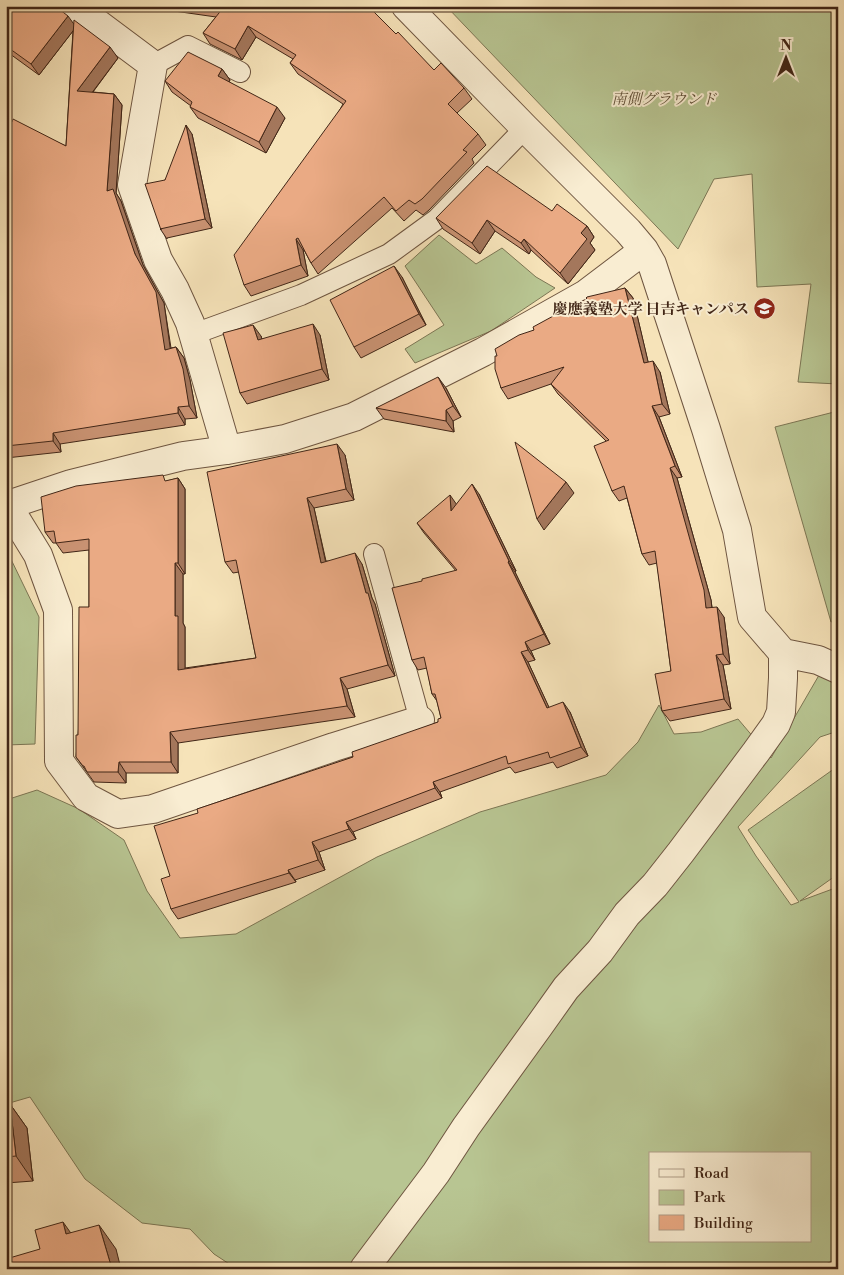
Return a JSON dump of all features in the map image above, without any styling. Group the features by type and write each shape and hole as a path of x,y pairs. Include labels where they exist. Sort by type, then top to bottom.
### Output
{"street":[{"path":"74,6 153,65 132,185 158,260 175,290 194,334 227,450"},
{"path":"406,6 644,250 652,264 658,282 737,530 752,617 783,653 818,660 838,669"},
{"path":"420,720 334,747 153,809 118,814 86,798 59,761 58,610 38,555 7,504 71,484 184,456 227,450 285,438 354,417 483,352 586,294 644,250"},
{"path":"364,1269 436,1174 466,1126 566,988 600,951 627,914 660,878 714,810 776,724 781,712 783,653"}],"lane":[{"path":"153,65 188,46 240,72"},
{"path":"194,334 301,295 389,254 437,218 525,128"},
{"path":"374,554 420,720"}],"green space":[{"name":"南側グラウンド","path":"446,6 838,6 838,384 798,382 811,284 757,287 752,174 714,179 678,249"},
{"path":"439,235 476,264 502,248 536,277 555,288 491,331 415,363 405,349 444,325 405,266"},
{"path":"838,411 838,620 831,622 775,427"},
{"path":"6,549 39,617 35,744 6,745"},
{"path":"822,670 838,677 838,731 820,737 738,827 791,905 799,902 748,830 838,766 838,874 800,901 838,887 838,1258 816,1269 731,1269 728,1266 679,1264 674,1269 237,1269 214,1254 190,1229 142,1223 85,1179 30,1097 6,1104 6,800 37,790 79,809 124,840 147,891 180,938 236,934 377,857 480,812 606,775 638,742 659,705 674,734 701,732 738,719 771,758"}],"building":[{"path":"11,6 55,6 68,16 31,64 6,46 6,13"},
{"path":"210,6 368,6 396,34 398,32 434,70 441,63 464,88 448,104 478,134 463,150 467,152 415,204 409,200 396,211 384,197 311,263 298,238 296,239 301,265 244,285 234,255 346,101 290,63 296,55 248,26 235,49 203,33 223,8"},
{"path":"74,20 110,47 77,91 114,94 107,191 113,189 135,254 156,292 165,350 176,347 183,369 189,406 178,407 178,413 53,433 53,441 6,446 6,118 12,122 13,119 66,146"},
{"path":"188,52 222,69 218,76 277,107 259,142 190,107 192,102 165,81"},
{"path":"186,125 205,219 161,229 145,184 165,180"},
{"path":"487,166 552,211 557,204 587,226 581,233 587,239 560,273 524,239 521,243 487,220 472,243 436,218"},
{"path":"394,266 419,314 354,347 330,300"},
{"path":"625,288 644,363 653,361 662,404 652,406 675,466 670,468 704,590 706,608 717,607 723,654 716,655 724,699 662,711 655,674 671,671 655,551 642,554 624,486 612,491 594,446 609,440 551,384 564,367 501,388 495,369 495,356 497,356 495,349 519,335 534,330 533,327 587,299 587,297"},
{"path":"313,324 322,369 240,393 223,333 253,325 258,340"},
{"path":"438,377 453,406 446,410 446,421 376,408"},
{"path":"515,442 566,482 537,519"},
{"path":"337,444 346,489 307,498 321,563 355,553 388,665 340,678 347,706 170,732 171,762 119,762 118,772 87,772 76,757 76,735 78,735 79,607 89,607 89,539 56,543 54,531 45,532 41,497 76,486 163,475 165,481 178,478 178,563 175,563 175,616 178,616 178,670 256,658 236,560 225,562 207,472"},
{"path":"472,484 544,634 525,642 528,650 521,652 547,708 563,702 581,747 550,758 548,752 508,764 506,756 433,782 435,788 346,822 349,829 312,842 318,860 288,870 289,873 171,909 161,879 170,876 154,826 198,813 197,809 353,757 352,752 438,722 438,719 441,718 435,694 432,694 424,657 412,660 392,588 457,570 417,523 450,495 451,511"},
{"path":"6,1104 10,1104 16,1156 6,1157"},
{"path":"63,1222 66,1234 99,1225 112,1269 6,1269 6,1259 40,1249 35,1230"},
{"path":"838,1263 838,1269 823,1269"}],"place":[{"name":"慶應義塾大学 日吉キャンパス","path":"765,309"}]}
